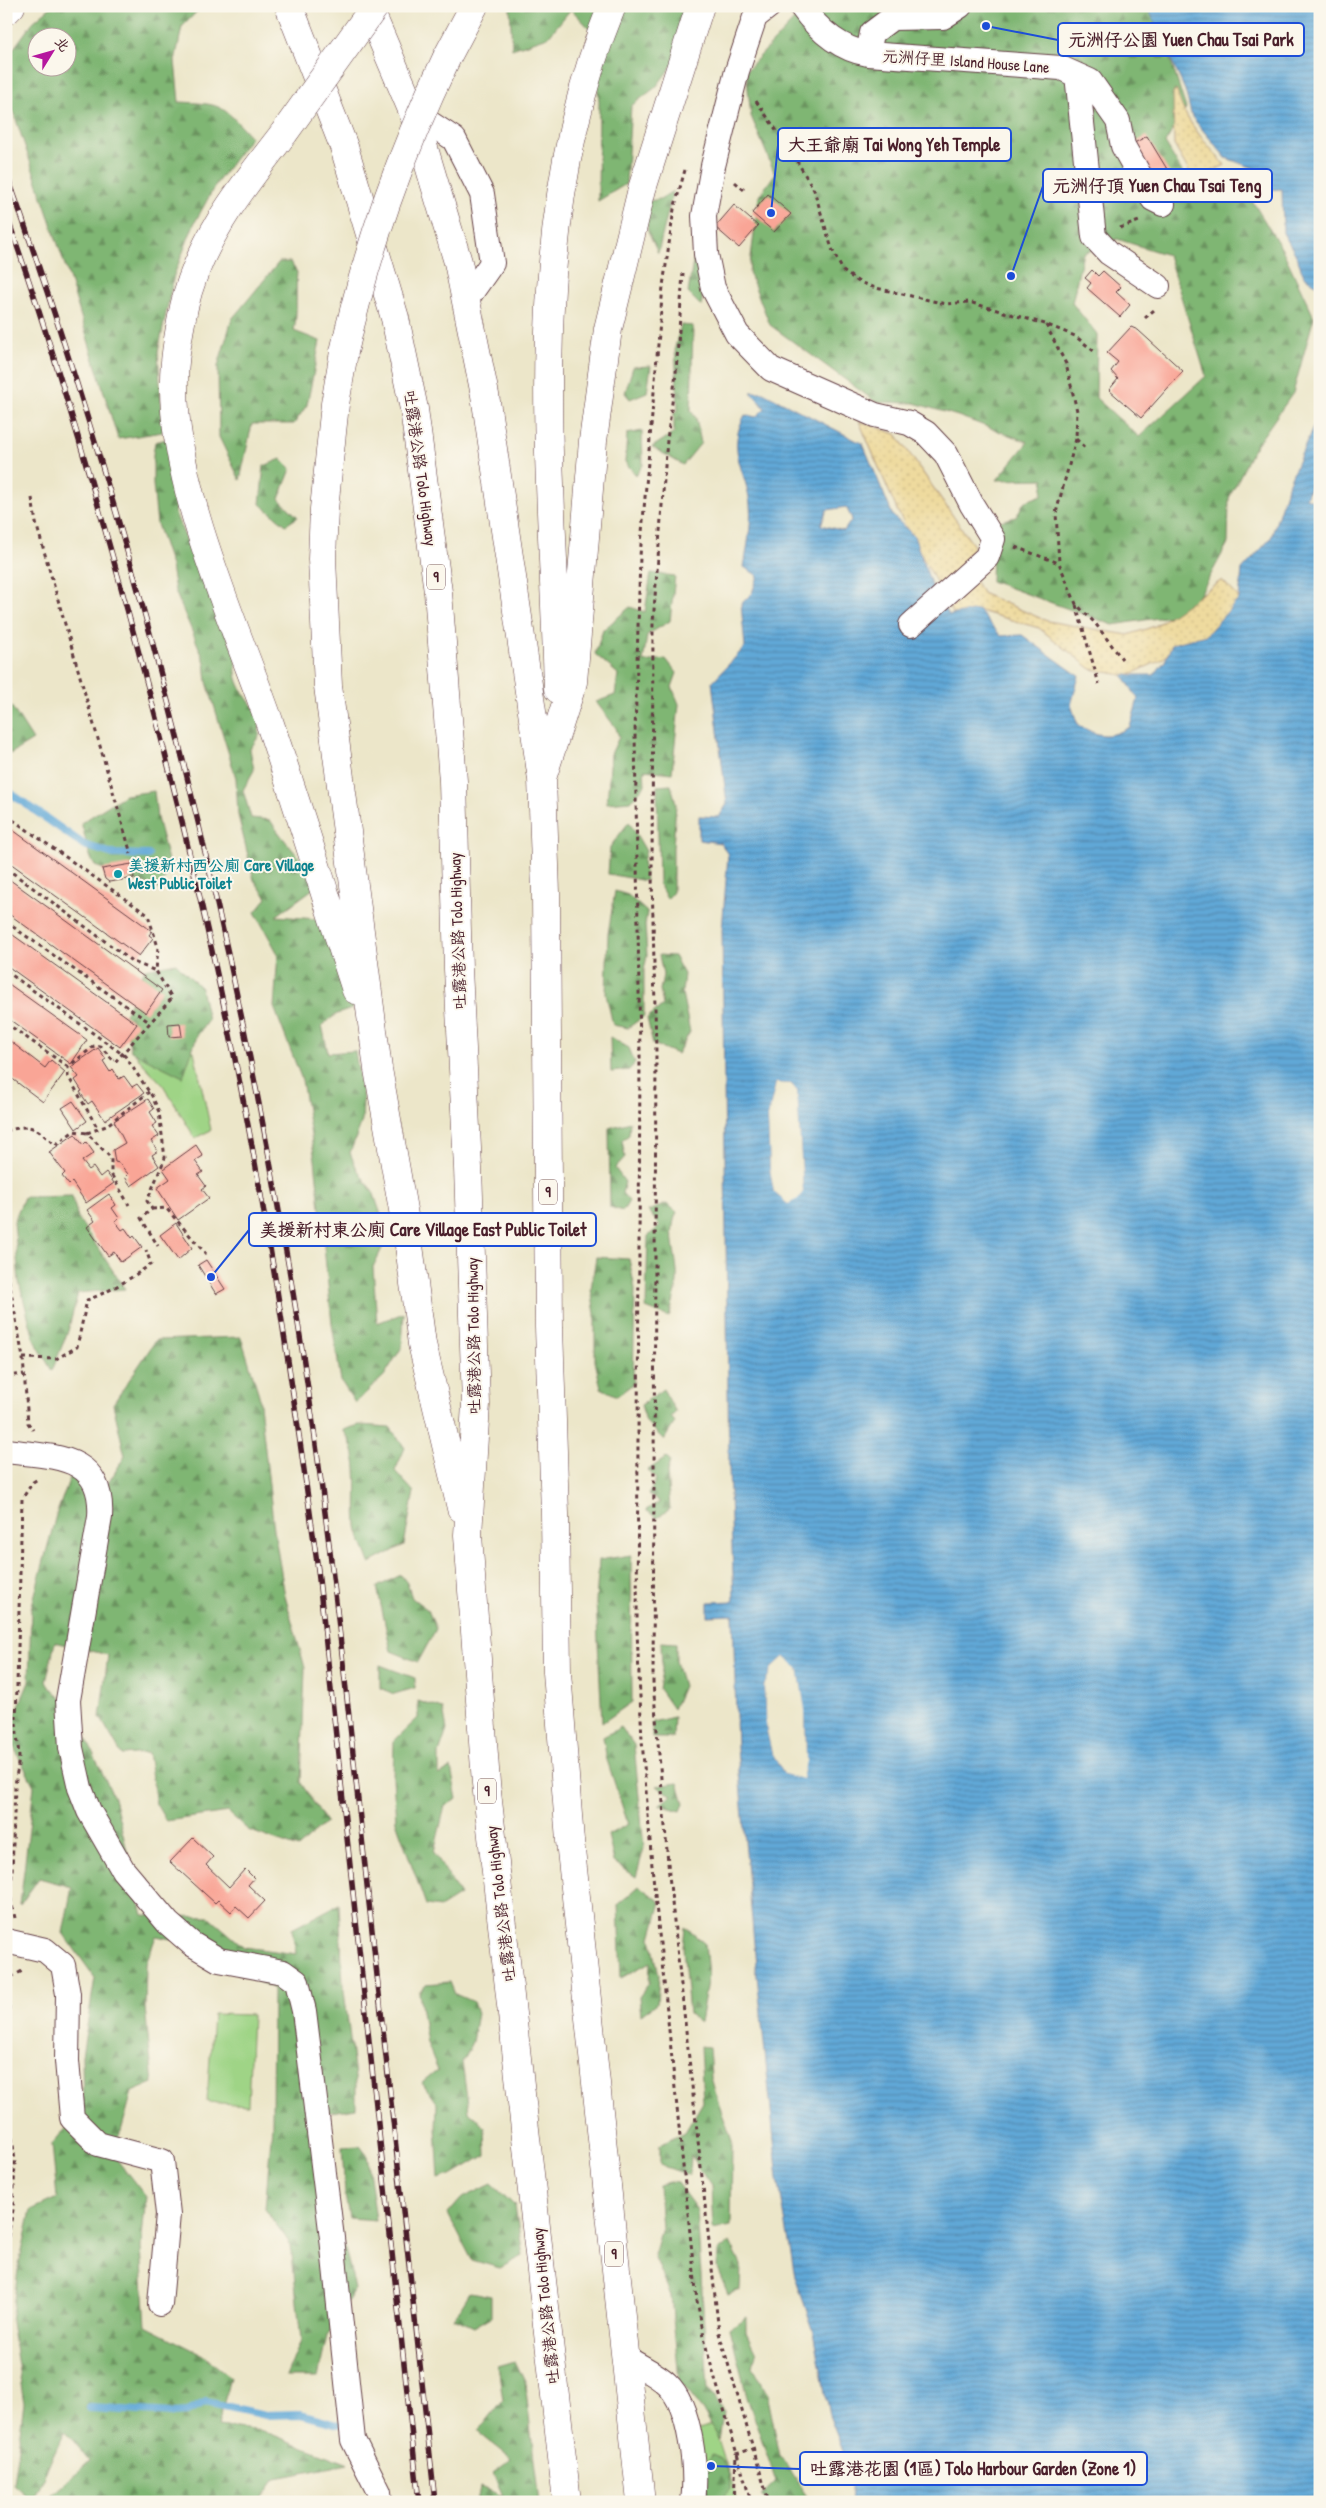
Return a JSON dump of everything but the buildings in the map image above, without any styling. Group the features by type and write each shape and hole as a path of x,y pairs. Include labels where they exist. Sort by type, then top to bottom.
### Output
{"highway":[{"name":"吐露港公路 Tolo Highway","path":"289,6 344,146 395,318 414,409 438,592 453,781 458,969 468,1168 476,1404 468,1535 486,1783 567,2502"},
{"name":"9","path":"368,6 413,112 458,262 485,395 542,778 546,893 549,1327 555,1514 557,1672 570,1841 640,2502"},
{"path":"375,6 229,207 200,259 185,305 180,328 174,379 178,430 196,515 285,766 360,1003 378,1069"},
{"path":"468,1535 422,1344 408,1238 378,1069 334,748 324,616 322,559 324,509 335,404 344,352 372,243 390,188 418,118 474,6"},
{"path":"559,729 547,363 550,274 562,182 575,118 587,74 612,6"},
{"path":"542,778 574,682 593,442 608,329 642,189 700,6"}],"street":[{"path":"768,6 755,17 737,71 713,166 704,216 706,254 713,288 737,334 771,369 875,415 909,423 926,433 946,454 972,506 993,539 987,558 911,625"},
{"name":"元洲仔里 Island House Lane","path":"801,6 814,25 851,51 868,54 1038,65 1061,68 1090,81 1118,121 1123,146 1153,199 1163,204"},
{"path":"868,54 872,33 892,18 943,17 960,6"},
{"path":"1077,76 1094,237 1109,253 1158,286"},
{"path":"413,112 454,140 482,194 492,263 466,300"},
{"path":"6,1451 72,1461 89,1473 96,1482 100,1493 100,1518 68,1700 68,1724 72,1754 80,1788 89,1811 123,1870 168,1923 192,1944 219,1960 283,1972 297,1982 304,2011 332,2238 353,2440 379,2492 380,2502"},
{"path":"9,1942 45,1950 63,1965 68,1994 67,2061 72,2118 98,2144 162,2161 168,2214 160,2304"},
{"path":"625,2357 668,2384 680,2405 694,2453 693,2502"}],"path":[{"path":"737,71 791,151 814,190 832,249 843,272 859,282 876,288 946,304 968,302 1045,324 1075,336 1095,352"},
{"path":"688,161 674,209 663,286 640,556 635,734 640,1055 637,1631 642,1740 652,1866 697,2302 707,2351 751,2502"},
{"path":"684,269 676,373 667,440 653,623 652,875 656,1052 652,1682 669,1875 718,2333 769,2502"},
{"path":"1045,324 1066,364 1074,391 1077,411 1076,439 1056,513 1059,563 1076,604 1099,684"},
{"path":"1076,439 1086,449"},
{"path":"32,498 36,523 131,854"},
{"path":"993,539 1059,563"},
{"path":"1076,604 1095,623 1122,659"},
{"path":"6,815 148,915 158,947 156,971 172,998 115,1062 100,1046 94,1046 68,1067"},
{"path":"6,868 133,962 156,971"},
{"path":"6,922 149,1022"},
{"path":"6,972 121,1054 150,1092 159,1112 164,1158 147,1201 152,1209"},
{"path":"6,1023 68,1067"},
{"path":"68,1067 68,1076 98,1129"},
{"path":"6,1131 24,1126 36,1127 55,1145 74,1131 87,1133 106,1126 150,1092"},
{"path":"87,1133 111,1158 111,1174 129,1206"},
{"path":"158,1246 141,1218 152,1209 166,1208 206,1254"},
{"path":"23,1358 56,1359 77,1347 87,1300 119,1283 129,1280 151,1264 146,1250"},
{"path":"6,1376 24,1374"},
{"path":"6,2066 9,1942 15,1916 11,1901 15,1786 19,1756 16,1722 22,1499 33,1482 40,1478"},
{"path":"6,2090 15,2161 13,2210 6,2248"},
{"path":"736,2454 754,2448"},
{"path":"734,2502 736,2454"}],"green space":[{"path":"52,6 202,6 182,27 175,61 179,102 213,105 220,108 227,112 251,137 216,184 194,224 174,275 158,352 163,432 118,439 68,274 7,93 6,59 28,29 28,78 78,78 78,28 29,28"},
{"path":"510,6 712,6 708,17 656,87 631,106 626,184 598,201 599,101 591,30 571,9 548,37 512,49"},
{"path":"807,6 1153,6 1186,108 1165,143 1197,197 1237,176 1283,251 1314,317 1293,393 1253,450 1229,498 1228,543 1190,613 1113,625 991,581 993,523 1016,517 1024,502 1042,495 1044,479 997,480 1028,442 958,416 914,403 876,402 770,325 749,272 759,196 775,174 751,116 746,71","holes":["1117,239 1168,255 1206,376 1139,437 1096,398 1097,334 1072,303 1083,253"]},
{"path":"673,191 658,253 648,232 644,202 660,199"},
{"path":"695,249 706,277 701,306 688,293"},
{"path":"279,262 290,262 297,272 294,331 320,341 307,405 294,424 252,424 240,480 219,437 218,366 232,319"},
{"path":"681,325 693,326 691,411 696,418 701,443 683,465 652,447 674,433 674,413 678,410 675,347"},
{"path":"651,366 647,392 630,399 625,393 633,367"},
{"path":"642,431 643,465 636,475 625,462 627,434"},
{"path":"186,434 187,500 174,511 237,659 236,675 238,682 245,696 260,715 259,736 250,749 254,770 243,790 251,818 270,820 288,845 321,883 276,916 318,919 353,1000 352,1009 337,1014 322,1025 328,1053 355,1051 363,1099 362,1121 350,1153 357,1169 374,1194 388,1236 373,1267 377,1323 404,1313 402,1347 384,1376 355,1403 341,1381 332,1324 315,1160 302,1080 274,1007 278,954 255,912 267,898 254,880 238,815 236,778 207,682 205,662 175,591 171,566 157,524 153,484 155,442"},
{"path":"281,459 291,469 279,499 298,517 286,525 260,504 264,466"},
{"path":"651,573 675,576 670,621 647,635 643,662 666,659 677,673 672,687 679,704 672,773 644,770 645,785 631,801 607,803 611,754 619,737 616,728 596,702 615,695 618,674 595,654 603,630 630,607 645,612"},
{"path":"6,698 33,740 10,754 6,741"},
{"path":"671,785 676,803 673,892 667,899 659,884 657,786"},
{"path":"154,791 157,818 170,868 159,889 95,866 88,851 81,823 125,795"},
{"path":"629,822 646,851 643,861 646,881 608,874 610,847"},
{"path":"615,891 628,895 647,912 645,925 647,956 644,970 644,1016 628,1028 613,1025 606,994 608,934"},
{"path":"659,955 674,956 684,974 682,993 690,1032 677,1054 653,1044 647,1018 663,1005 660,990 663,975"},
{"path":"176,963 201,988 208,1020 197,1036 183,1077 131,1051 124,1017 145,969"},
{"path":"610,1037 629,1048 635,1063 629,1070 611,1072"},
{"path":"154,1038 194,1051 211,1130 195,1138 163,1085 136,1056"},
{"path":"630,1122 629,1135 622,1140 625,1157 615,1168 625,1182 622,1193 629,1201 623,1211 610,1207 609,1128"},
{"path":"72,1196 78,1218 125,1289 78,1293 68,1331 52,1371 34,1339 19,1282 14,1221 24,1197"},
{"path":"667,1204 677,1212 674,1221 673,1238 677,1282 669,1317 646,1308 648,1236 660,1226 648,1211"},
{"path":"596,1257 629,1259 635,1289 633,1384 617,1396 601,1388 595,1361 595,1314 591,1289"},
{"path":"241,1337 259,1395 274,1530 285,1596 305,1668 301,1783 326,1822 298,1848 248,1830 228,1812 166,1821 156,1804 148,1753 122,1755 100,1717 108,1655 55,1642 46,1682 74,1712 114,1798 143,1915 209,1917 244,1947 296,1954 292,1929 339,1904 343,1983 356,2085 356,2108 312,2115 355,2289 327,2336 318,2377 286,2377 301,2340 291,2245 265,2209 272,2125 273,1988 237,1973 220,1948 156,1936 146,1964 145,2008 153,2083 132,2092 114,2156 146,2197 141,2247 146,2326 203,2355 230,2377 218,2426 263,2431 348,2464 276,2478 259,2502 52,2502 49,2496 90,2461 65,2431 32,2501 13,2484 24,2403 11,2322 18,2270 31,2210 57,2198 52,2144 83,2107 82,2056 95,1978 63,1933 72,1887 39,1878 20,1905 34,1786 7,1734 29,1682 31,1609 56,1515 73,1470 96,1503 125,1456 113,1404 156,1340"},
{"path":"663,1389 676,1412 671,1417 675,1422 664,1440 646,1422 641,1405"},
{"path":"359,1425 390,1427 405,1448 395,1471 414,1492 404,1545 370,1563 357,1526 356,1476 353,1452 343,1430"},
{"path":"666,1458 670,1461 667,1473 670,1509 657,1518 646,1510 660,1502 649,1494 656,1479 648,1470"},
{"path":"631,1555 632,1702 602,1723 596,1601 599,1560"},
{"path":"401,1575 407,1583 412,1598 428,1610 436,1629 418,1662 391,1651 377,1587"},
{"path":"661,1642 676,1643 676,1661 683,1686 673,1709 659,1689 662,1670"},
{"path":"380,1665 415,1678 415,1688 394,1694 380,1688"},
{"path":"418,1701 443,1709 447,1730 439,1753 439,1775 451,1768 457,1799 445,1806 434,1852 460,1895 441,1907 426,1905 396,1821 393,1778 394,1741 418,1718"},
{"path":"674,1717 673,1738 652,1738 652,1722"},
{"path":"621,1727 634,1745 644,1848 636,1877 614,1862 608,1835 628,1824 607,1760 603,1737"},
{"path":"678,1783 684,1803 681,1811 659,1805 672,1795 656,1786"},
{"path":"639,1886 661,1902 651,1938 659,1975 657,2003 641,2015 639,1997 649,1983 650,1962 621,1978 618,1905"},
{"path":"685,1927 705,1944 708,1975 700,2023 689,2014 683,1947"},
{"path":"450,1982 455,1994 473,2002 477,2013 472,2042 462,2062 469,2111 485,2128 486,2155 454,2174 439,2179 436,2128 437,2104 422,2083 438,2070 427,2043 419,1992 426,1984"},
{"path":"213,2014 252,2015 248,2105 207,2102"},
{"path":"700,2046 709,2047 711,2077 732,2141 731,2226 713,2230 711,2186 690,2155 689,2175 660,2165 660,2145 685,2132 703,2102"},
{"path":"360,2146 367,2155 376,2220 349,2218 345,2195 342,2147"},
{"path":"669,2182 677,2183 697,2210 708,2389 723,2412 719,2440 703,2411 679,2380 671,2296 654,2255 662,2228 659,2185"},
{"path":"492,2184 515,2206 523,2256 500,2268 472,2260 448,2214 461,2199"},
{"path":"730,2242 741,2265 740,2290 728,2294 717,2268 718,2252"},
{"path":"470,2292 491,2296 491,2317 474,2327 454,2318"},
{"path":"746,2317 746,2332 756,2353 753,2367 767,2393 780,2456 808,2498 808,2502 767,2502 761,2496 776,2481 747,2397 730,2328"},
{"path":"515,2361 525,2382 539,2502 477,2502 480,2487 503,2496 493,2473 512,2459 478,2432 503,2400 498,2366"},
{"path":"713,2424 738,2502 699,2502 694,2431"},
{"path":"712,2455 721,2459 729,2474 730,2489 721,2499 722,2502 705,2502 702,2475"}],"sand":[{"path":"1177,90 1184,111 1190,121 1203,140 1225,165 1194,180 1174,145 1173,92"},
{"path":"859,421 896,434 974,546 962,562 984,594 1047,621 1128,635 1155,626 1222,580 1244,603 1217,631 1177,646 1161,660 1127,676 1091,669 1039,628 980,611 955,617 897,510"}],"water":[{"path":"1147,6 1320,6 1320,287 1304,276 1296,255 1283,233 1282,189 1262,190 1259,170 1226,158 1192,117 1185,90"},
{"path":"751,392 763,392 863,444 893,516 914,536 931,584 949,615 978,610 1001,636 1022,635 1079,676 1071,705 1078,725 1092,732 1104,735 1110,735 1130,727 1138,699 1123,675 1154,675 1165,661 1172,644 1206,635 1239,599 1242,570 1271,538 1289,482 1320,412 1320,459 1306,498 1316,501 1320,497 1320,2502 851,2502 853,2477 829,2415 814,2332 795,2277 778,2179 756,1966 737,1749 733,1615 708,1616 708,1602 734,1601 729,1468 722,930 728,855 721,843 699,840 699,816 719,817 727,804 712,682 745,647 741,604 752,593 758,576 744,567 749,536 750,505 739,461 737,439 739,428 745,415 756,417 765,408","holes":["846,507 852,519 844,531 821,525 827,510","776,1083 791,1084 797,1091 803,1192 788,1204 774,1192 770,1169 768,1117","784,1657 798,1668 806,1737 802,1778 784,1774 772,1753 766,1727 764,1686 772,1668"]}],"pier":[{"path":"776,1083 791,1084 797,1091 803,1192 798,1199 788,1204 774,1192 770,1169 768,1117","holes":["778,1085 790,1087 794,1092 801,1191 789,1201 777,1190 772,1169 770,1117"]},
{"path":"784,1657 798,1667 805,1710 806,1761 802,1779 784,1774 772,1753 766,1727 764,1686 772,1668","holes":["785,1660 796,1669 802,1710 803,1761 800,1776 786,1772 774,1752 768,1727 767,1686 774,1670"]}],"waterway":[{"path":"6,790 84,845 113,854 148,855"},
{"path":"90,2408 173,2413 188,2412 206,2402 265,2415 300,2414 338,2424"}],"railway":[{"path":"6,172 94,438 170,709 234,982 262,1119 300,1335 332,1570 435,2502"},
{"path":"6,214 85,460 149,690 209,936 259,1183 297,1418 318,1570 419,2502"}],"place":[{"name":"元洲仔公園 Yuen Chau Tsai Park","path":"986,26"},
{"name":"大王爺廟 Tai Wong Yeh Temple","path":"771,213"},
{"name":"元洲仔頂 Yuen Chau Tsai Teng","path":"1011,276"},
{"name":"美援新村西公廁 Care Village West Public Toilet","path":"118,874"},
{"name":"美援新村東公廁 Care Village East Public Toilet","path":"211,1277"},
{"name":"吐露港花園 (1區) Tolo Harbour Garden (Zone 1)","path":"711,2466"}]}
